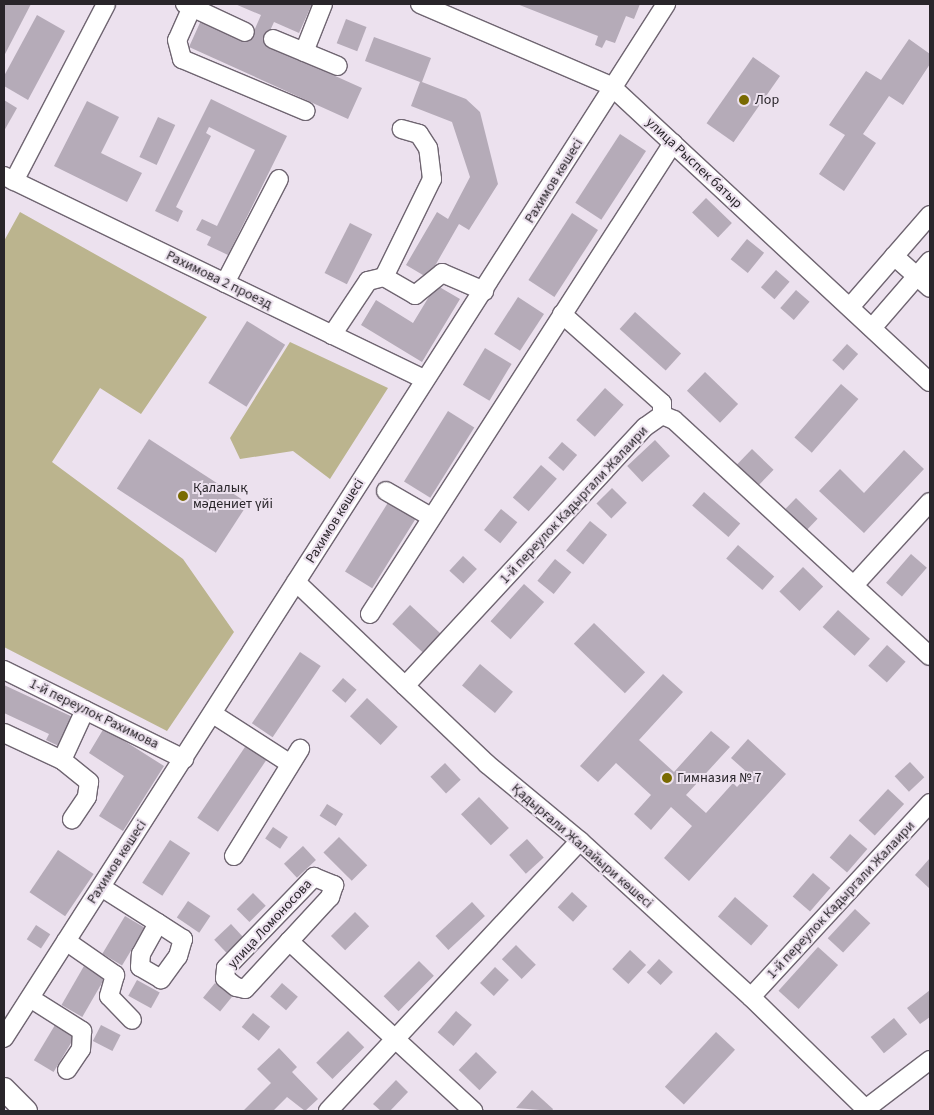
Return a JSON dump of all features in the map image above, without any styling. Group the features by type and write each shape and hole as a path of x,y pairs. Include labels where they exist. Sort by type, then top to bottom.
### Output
{"main road":[{"path":"4,1089 26,1111"}],"street":[{"path":"9,179 106,4"},
{"path":"304,52 323,4"},
{"name":"улица Рыспек батыр","path":"420,4 611,86 930,382"},
{"name":"Рахимов көшесі","path":"4,1038 213,714 423,379 484,291 611,86 666,4"},
{"path":"245,32 215,10 189,5 177,40 182,59 306,111"},
{"path":"273,38 338,66"},
{"path":"384,277 432,179 423,141 419,134 402,130"},
{"path":"370,614 673,144"},
{"name":"Рахимова 2 проезд","path":"9,179 423,379"},
{"path":"225,284 279,179"},
{"path":"850,307 930,215"},
{"path":"894,256 924,282"},
{"path":"872,328 924,282 930,261"},
{"path":"332,335 368,281 384,277 416,295 442,273 484,291"},
{"path":"562,314 662,404 662,415 674,420 855,584 930,656"},
{"name":"1-й переулок Кадыргали Жалаири","path":"405,686 645,427 662,415"},
{"path":"386,491 431,517"},
{"path":"855,584 930,502"},
{"name":"Қадырғали Жалайыри көшесі","path":"296,582 486,764 580,841 751,997 865,1111"},
{"name":"1-й переулок Рахимова","path":"4,670 184,758"},
{"path":"62,760 85,710"},
{"path":"213,714 289,763"},
{"path":"4,732 62,760 89,782 87,797 72,819"},
{"path":"234,856 289,763 300,749"},
{"name":"1-й переулок Кадыргали Жалаири","path":"751,997 930,803"},
{"path":"328,1111 580,841"},
{"name":"улица Ломоносова","path":"314,877 324,877 334,885 330,897 289,941 245,990 225,978 226,968 314,877"},
{"path":"101,887 158,923"},
{"path":"66,941 115,975 108,996 132,1020"},
{"name":"улица Ломоносова","path":"289,941 473,1111"},
{"path":"30,998 82,1031 81,1049 67,1070"},
{"path":"865,1111 930,1060"}],"shaded area":[{"path":"20,212 207,317 141,414 100,388 52,462 183,559 234,632 167,731 4,647 4,241"},
{"path":"290,342 388,388 330,479 293,451 240,459 230,438"}],"building":[{"path":"4,4 31,4 4,56"},
{"path":"235,4 312,4 299,33 274,22 264,44 362,88 348,119 189,47 203,16 251,38 261,15"},
{"path":"517,4 640,4 634,19 626,16 615,43 606,40 602,48 595,45 598,36"},
{"path":"37,15 65,31 28,100 4,86 4,76"},
{"path":"346,19 367,27 357,51 337,43"},
{"path":"374,37 431,58 422,82 466,99 480,112 498,184 469,230 459,224 428,278 406,265 437,212 448,219 470,177 452,122 411,106 420,82 365,61"},
{"path":"909,39 930,54 930,64 903,105 889,96 863,134 876,143 844,191 819,174 845,135 829,125 866,71 881,80"},
{"name":"Лор","path":"753,57 780,76 734,142 707,123"},
{"path":"211,99 287,136 228,255 207,245 211,237 196,230 202,219 217,226 255,150 209,127 206,133 211,136 176,207 183,211 178,222 155,211"},
{"path":"4,100 17,108 4,131"},
{"path":"87,101 119,117 101,153 142,173 127,202 54,166"},
{"path":"158,117 175,125 157,165 139,157"},
{"path":"620,134 646,151 601,220 575,203"},
{"path":"706,198 732,223 718,237 692,212"},
{"path":"572,213 598,230 554,297 528,280"},
{"path":"350,223 372,234 347,284 325,273"},
{"path":"747,239 764,253 748,273 731,259"},
{"path":"776,270 790,282 774,299 761,287"},
{"path":"436,285 460,299 422,362 361,325 376,300 413,323"},
{"path":"796,290 810,302 794,320 780,308"},
{"path":"518,297 544,314 520,351 494,334"},
{"path":"635,312 681,353 666,371 620,329"},
{"path":"247,321 285,345 246,407 208,383"},
{"path":"847,344 858,354 843,370 832,360"},
{"path":"485,348 512,364 489,401 463,385"},
{"path":"705,372 738,404 720,423 687,391"},
{"path":"841,384 858,399 812,453 794,438"},
{"path":"605,388 624,405 595,437 576,420"},
{"path":"448,411 474,427 430,498 404,481"},
{"name":"Қалалық мәдениет үйі","path":"149,439 248,503 216,553 117,488"},
{"path":"655,440 670,456 642,482 627,466"},
{"path":"562,442 577,455 563,471 548,458"},
{"path":"752,449 774,470 756,488 735,467"},
{"path":"904,450 924,469 864,533 819,491 840,469 864,493"},
{"path":"541,465 557,479 529,511 513,497"},
{"path":"612,488 627,503 611,518 596,504"},
{"path":"704,492 740,523 728,537 692,506"},
{"path":"796,498 818,519 804,533 782,512"},
{"path":"389,501 416,518 372,588 345,571"},
{"path":"501,509 517,522 500,543 484,530"},
{"path":"590,521 607,535 583,564 566,551"},
{"path":"738,545 774,576 762,590 726,559"},
{"path":"911,554 927,568 902,596 886,583"},
{"path":"463,556 477,569 463,584 449,571"},
{"path":"555,559 571,572 554,594 537,581"},
{"path":"803,567 823,586 800,611 779,591"},
{"path":"524,584 544,602 511,639 491,621"},
{"path":"410,605 442,635 424,654 392,624"},
{"path":"838,610 870,639 855,656 823,627"},
{"path":"594,623 645,672 625,693 574,644"},
{"path":"887,645 906,662 887,683 868,666"},
{"path":"300,652 321,666 273,737 252,723"},
{"path":"480,664 513,692 495,713 462,685"},
{"name":"Гимназия № 7","path":"663,674 683,692 639,740 674,772 711,731 730,747 686,795 706,813 733,783 737,787 749,774 731,758 748,739 786,774 689,881 664,858 692,826 671,807 651,830 634,814 651,795 616,763 598,782 580,766"},
{"path":"343,678 357,690 345,703 332,691"},
{"path":"4,685 77,719 63,748 46,740 49,734 4,713"},
{"path":"367,698 398,727 381,745 350,716"},
{"path":"104,728 164,766 123,831 99,816 124,776 89,753"},
{"path":"247,744 268,758 218,832 197,818"},
{"path":"910,762 924,777 909,792 895,776"},
{"path":"445,763 461,780 446,793 430,777"},
{"path":"888,789 904,804 875,835 859,820"},
{"path":"479,797 509,828 491,845 461,814"},
{"path":"327,804 343,814 336,826 320,816"},
{"path":"273,827 288,837 280,849 265,839"},
{"path":"850,834 867,849 847,872 830,857"},
{"path":"339,837 367,865 352,881 323,853"},
{"path":"527,839 544,858 526,874 509,855"},
{"path":"170,840 190,853 162,896 142,883"},
{"path":"303,846 316,860 297,878 284,864"},
{"path":"58,850 94,874 65,916 29,892"},
{"path":"930,858 930,889 915,875"},
{"path":"813,873 830,888 810,911 793,896"},
{"path":"572,892 587,906 573,922 558,907"},
{"path":"253,893 266,906 249,922 237,909"},
{"path":"735,897 768,926 751,945 718,917"},
{"path":"188,901 210,916 199,933 177,918"},
{"path":"472,902 485,916 448,950 435,936"},
{"path":"855,909 870,923 843,953 828,938"},
{"path":"355,912 369,926 345,950 331,936"},
{"path":"125,916 145,928 122,966 102,954"},
{"path":"231,924 243,937 226,953 214,940"},
{"path":"36,925 50,934 41,949 27,939"},
{"path":"516,945 536,965 522,979 502,959"},
{"path":"818,947 838,965 799,1009 779,991"},
{"path":"630,950 646,965 628,984 612,969"},
{"path":"659,959 673,972 661,985 647,972"},
{"path":"419,961 434,976 398,1011 384,996"},
{"path":"84,966 105,978 82,1017 62,1005"},
{"path":"495,967 509,980 494,996 480,983"},
{"path":"137,980 160,993 151,1008 128,996"},
{"path":"215,983 232,997 220,1012 203,998"},
{"path":"282,983 298,997 286,1010 270,997"},
{"path":"930,990 930,1017 920,1024 907,1008"},
{"path":"456,1011 472,1025 453,1046 438,1032"},
{"path":"253,1013 270,1027 259,1041 242,1027"},
{"path":"894,1018 907,1034 884,1053 871,1037"},
{"path":"55,1025 75,1037 54,1072 34,1060"},
{"path":"101,1025 121,1035 112,1051 93,1041"},
{"path":"348,1031 364,1047 332,1079 316,1063"},
{"path":"716,1032 735,1050 684,1105 665,1087"},
{"path":"279,1048 297,1067 292,1072 318,1099 305,1111 287,1097 273,1111 243,1111 271,1083 257,1069"},
{"path":"476,1052 497,1072 479,1090 459,1070"},
{"path":"396,1080 408,1092 390,1111 381,1111 373,1104"},
{"path":"532,1090 553,1109 552,1111 516,1108"}],"place":[{"name":"Лор","path":"744,100"},
{"name":"Қалалық мәдениет үйі","path":"183,496"},
{"name":"Гимназия № 7","path":"667,778"}]}
